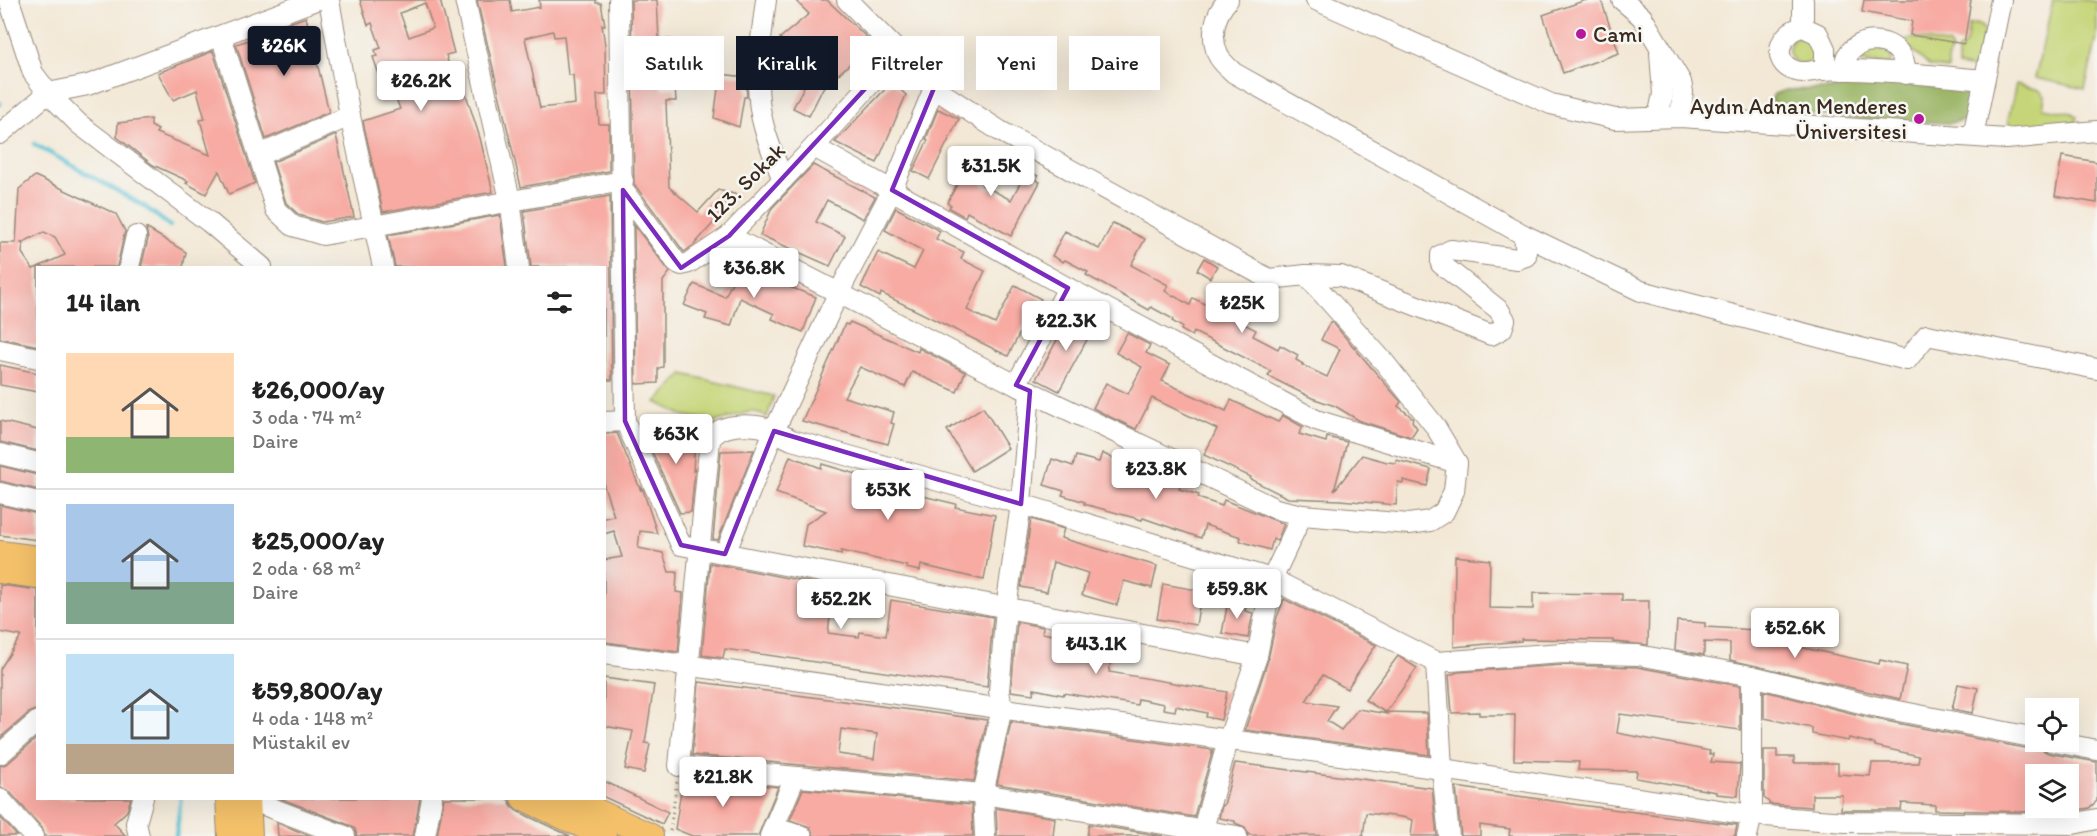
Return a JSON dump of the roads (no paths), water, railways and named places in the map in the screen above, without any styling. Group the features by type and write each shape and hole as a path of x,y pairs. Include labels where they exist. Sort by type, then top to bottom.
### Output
{"main road":[{"path":"0,553 36,558"},
{"path":"0,571 36,576"},
{"path":"228,800 230,836"},
{"path":"248,800 250,836"},
{"path":"527,800 604,836"},
{"path":"573,800 651,836"}],"street":[{"path":"9,0 33,73 48,93 79,124 209,222 261,266"},
{"path":"0,134 48,93 88,85 316,0"},
{"path":"329,0 350,116 383,266"},
{"path":"465,0 510,200 519,266"},
{"path":"619,0 625,421 681,545 1257,656"},
{"path":"765,0 759,62 760,103 763,126 783,180"},
{"path":"847,0 883,36"},
{"path":"1228,0 1220,9 1213,31 1218,57 1234,73 1524,235 1641,291 1907,360 1928,335 2097,369"},
{"path":"1316,0 1551,104 1614,119 1680,117 2006,139 2097,131"},
{"path":"1622,0 1642,16 1681,82 1683,92 1680,117"},
{"path":"1803,0 1803,27"},
{"path":"1972,136 2001,0"},
{"path":"1834,70 1823,40 1818,34 1803,27 1788,33 1782,39 1780,55 1784,63 1797,72 1834,70 1984,80"},
{"path":"221,36 276,210 293,226 323,235 510,200 623,185"},
{"path":"1834,70 1856,46 1869,41 1883,42 1895,49 1904,60 1906,74"},
{"path":"1658,117 1663,94 1660,47"},
{"name":"123. Sokak","path":"623,185 680,264 689,263 729,236 865,90"},
{"path":"725,554 774,431 838,294 892,190 933,90"},
{"path":"937,90 1000,131 1269,279 1306,275 1341,276 1491,335 1502,329 1504,320 1499,310 1441,264 1442,255 1451,250 1517,259 1526,256 1524,235"},
{"path":"259,155 350,116"},
{"path":"814,147 1068,288 1316,420 1457,463"},
{"path":"129,266 135,236"},
{"path":"729,236 1023,388 1276,509 1302,515 1409,524 1430,521 1444,512 1454,491 1457,463 1435,426 1384,362 1306,275"},
{"path":"985,836 983,794 1002,708 999,691 1006,608 1021,504 1023,388 1068,288"},
{"path":"0,350 36,358"},
{"path":"606,422 625,421"},
{"path":"1237,836 1202,833 983,794 679,766 710,440 718,431 726,427 757,426 792,440 1021,504 1272,579 1436,662 1563,653 1638,655 1752,676 1873,706 2025,736"},
{"path":"0,454 36,463"},
{"path":"0,493 36,502"},
{"path":"1202,833 1228,741 1257,656 1272,579 1302,515"},
{"path":"606,654 1443,769 1752,815 1858,822 2073,824 2097,819"},
{"path":"1436,662 1449,836"},
{"path":"1747,836 1752,815 1752,676"},
{"path":"0,754 36,724"},
{"path":"2079,747 2097,750"},
{"path":"795,777 772,832 802,836"},
{"path":"0,799 33,836"},
{"path":"132,832 142,800"},
{"path":"253,800 345,836"},
{"path":"425,836 432,800"}],"waterway":[{"path":"34,144 144,206 170,226"},
{"path":"176,836 181,800"}],"place":[{"name":"Cami","path":"1581,34"},
{"name":"Aydın Adnan Menderes Üniversitesi","path":"1919,119"}]}
